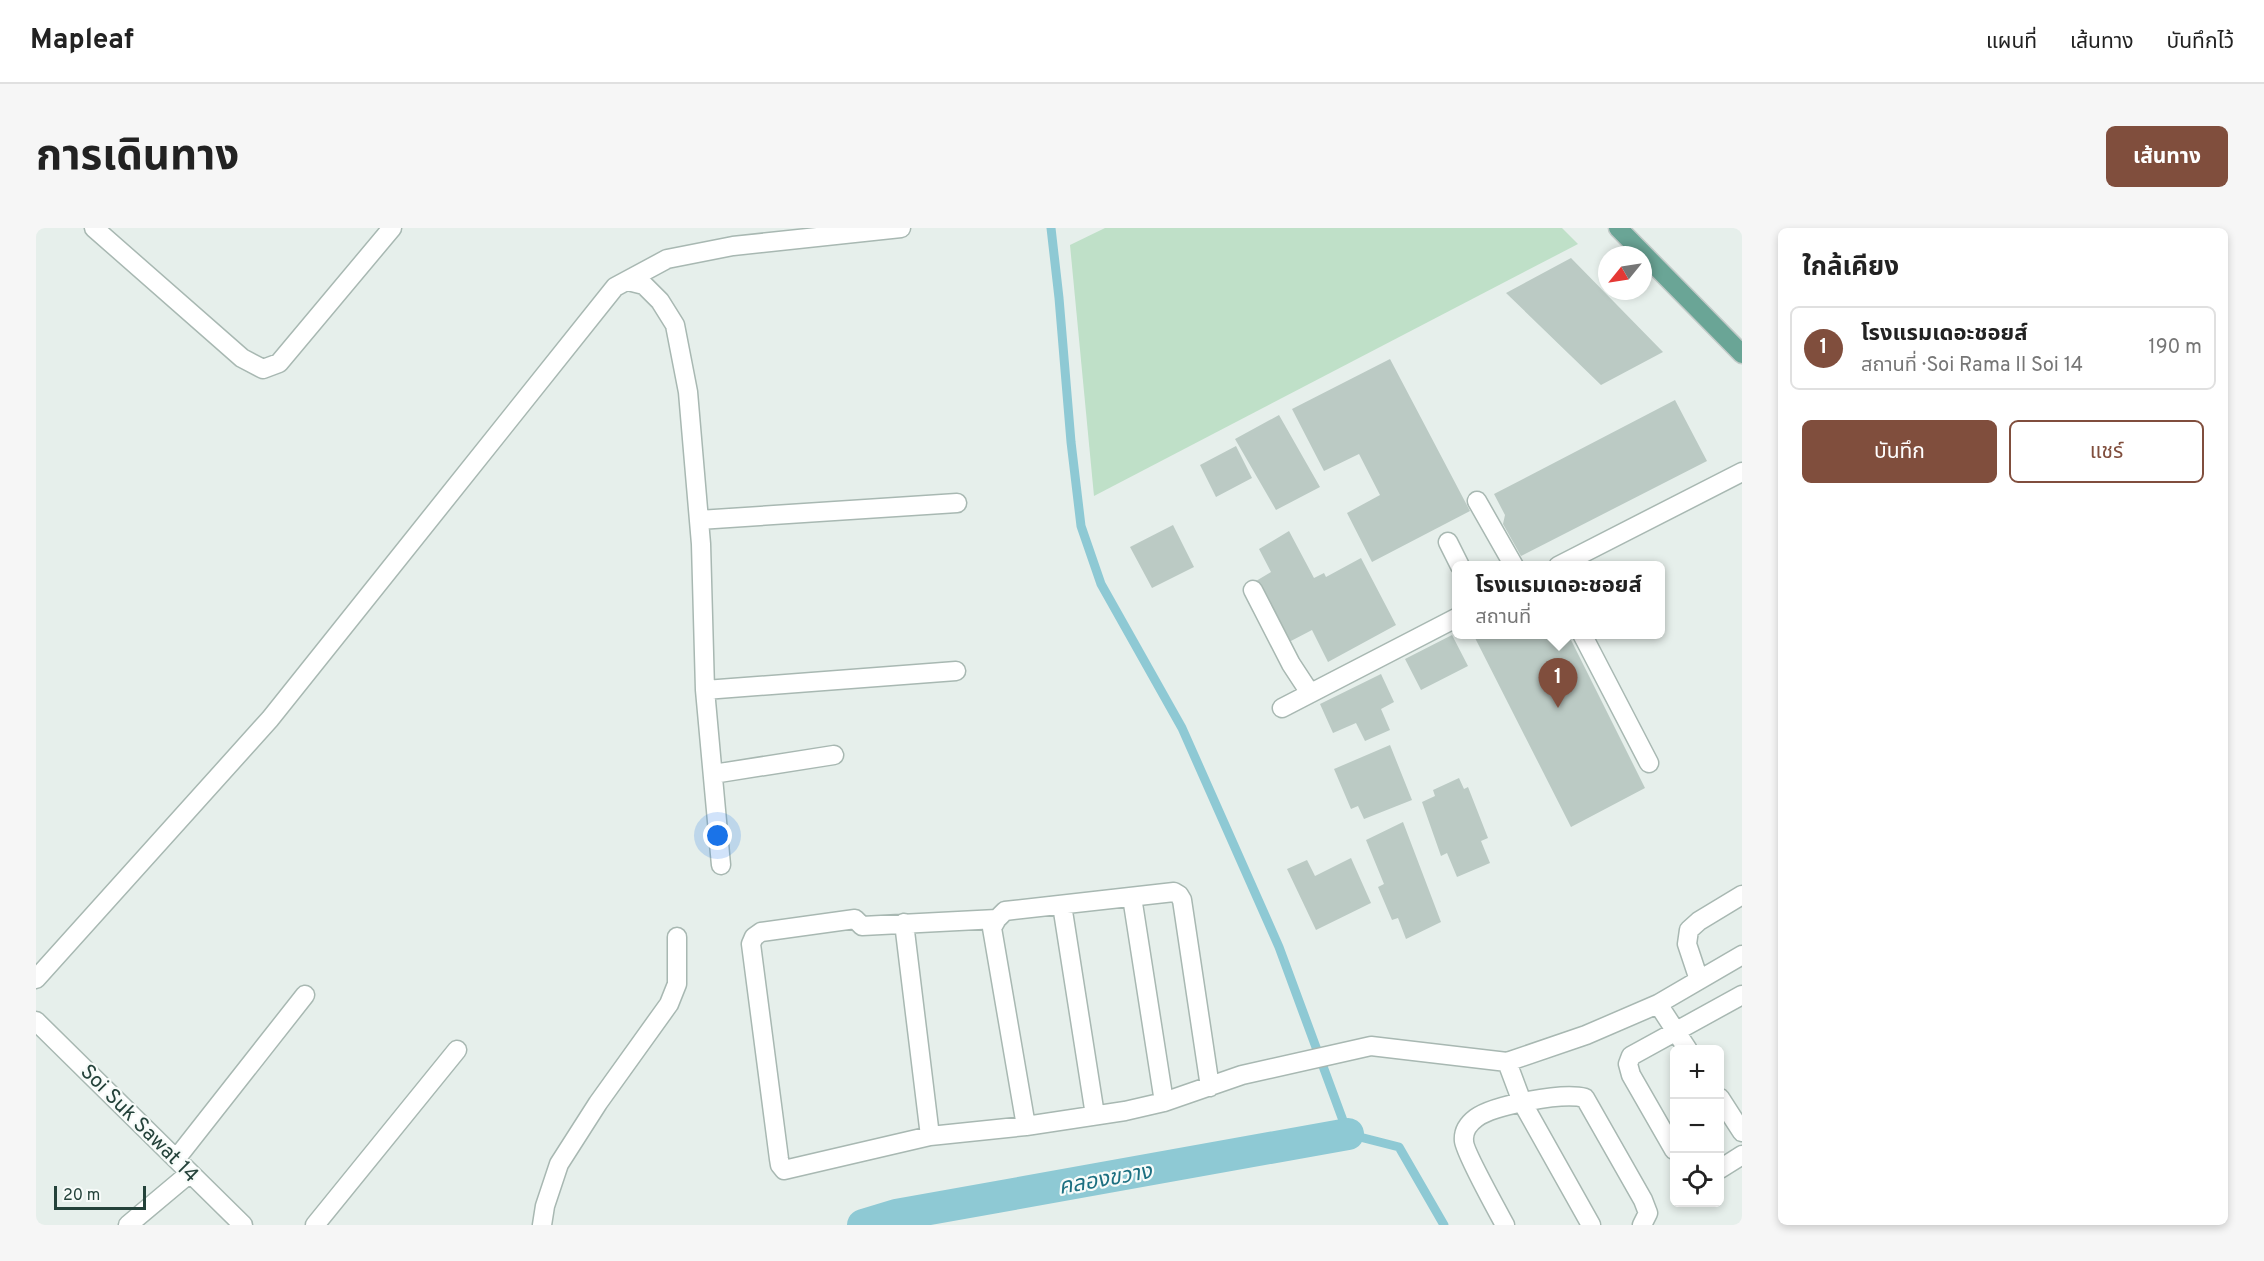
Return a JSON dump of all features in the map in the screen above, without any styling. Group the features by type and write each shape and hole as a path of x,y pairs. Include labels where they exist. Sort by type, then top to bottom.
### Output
{"main road":[{"path":"1618,228 1742,354"}],"street":[{"path":"94,228 242,358 263,369 279,363 392,228"},
{"path":"36,979 270,720 615,287 667,259 733,246 901,228"},
{"path":"628,281 644,285 660,301 675,324 688,392 699,520 705,690 721,865"},
{"path":"1568,561 1742,472"},
{"path":"1477,501 1511,561"},
{"path":"699,520 957,503"},
{"path":"1448,542 1458,561"},
{"path":"1253,590 1291,664 1310,693"},
{"path":"1282,708 1452,620"},
{"path":"1585,639 1649,762"},
{"path":"705,690 956,671"},
{"path":"712,774 834,755"},
{"path":"1026,1126 992,928 1005,911 1174,892 1179,895 1182,900 1210,1087"},
{"path":"1700,980 1687,944 1689,930 1699,921 1742,896"},
{"path":"1132,897 1164,1102"},
{"path":"1062,905 1095,1115"},
{"path":"997,919 862,926 855,919 761,932 754,937 751,944 780,1165 784,1170 930,1136 1026,1126 1125,1111 1164,1102 1242,1075 1371,1046 1507,1062 1586,1035 1658,1004 1742,955"},
{"path":"904,923 930,1136"},
{"path":"542,1225 545,1206 558,1164 598,1103 669,1004 677,984 677,937"},
{"path":"176,1159 306,995"},
{"path":"1670,1143 1631,1075 1628,1064 1631,1056 1742,995"},
{"path":"1658,1004 1685,1045"},
{"name":"Soi Suk Sawat 14","path":"36,1021 243,1225"},
{"path":"315,1225 456,1050"},
{"path":"1507,1062 1522,1102 1591,1225"},
{"path":"1505,1225 1463,1143 1466,1127 1478,1117 1522,1102 1576,1095 1585,1098 1643,1200 1648,1213 1642,1225"},
{"path":"1720,1099 1742,1132"},
{"path":"1724,1166 1742,1155"},
{"path":"128,1225 190,1173"}],"green space":[{"path":"1105,228 1562,228 1578,244 1094,496 1070,245"}],"building":[{"path":"1571,258 1598,286 1598,300 1612,300 1663,352 1601,385 1506,293"},
{"path":"1390,359 1470,511 1372,562 1347,513 1380,495 1359,454 1324,471 1292,409"},
{"path":"1675,400 1707,461 1521,556 1503,524 1505,515 1494,494"},
{"path":"1279,415 1320,487 1276,510 1235,439"},
{"path":"1236,446 1252,478 1216,497 1200,465"},
{"path":"1173,525 1194,567 1152,588 1130,547"},
{"path":"1289,531 1314,578 1324,573 1326,577 1361,558 1396,625 1328,662 1312,630 1289,642 1256,581 1271,572 1259,549"},
{"path":"1452,635 1452,639 1468,666 1421,690 1405,659"},
{"path":"1476,639 1570,639 1645,788 1571,827"},
{"path":"1381,674 1394,702 1381,709 1390,730 1365,741 1356,723 1333,733 1320,704"},
{"path":"1390,745 1412,800 1364,819 1358,806 1351,809 1334,769"},
{"path":"1459,778 1464,789 1468,787 1488,838 1481,841 1490,863 1457,877 1447,853 1441,856 1422,802 1435,796 1433,790"},
{"path":"1403,822 1441,922 1406,939 1398,918 1392,920 1378,887 1384,884 1366,840"},
{"path":"1351,858 1371,903 1316,930 1287,869 1307,860 1315,876"}],"waterway":[{"path":"1051,228 1081,526 1101,584 1182,728 1279,947 1348,1134 1399,1147 1444,1225"},
{"name":"คลองขวาง","path":"863,1225 896,1215 1348,1134"}],"place":[{"name":"โรงแรมเดอะชอยส์","path":"1558,708"}]}
